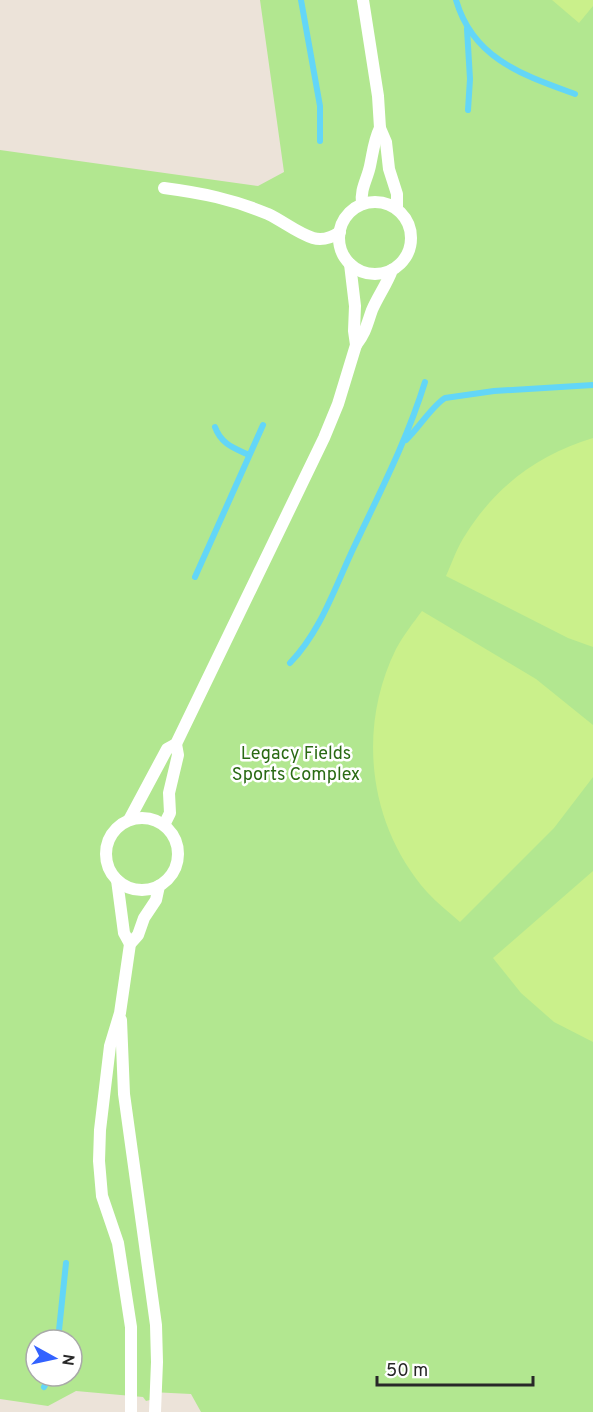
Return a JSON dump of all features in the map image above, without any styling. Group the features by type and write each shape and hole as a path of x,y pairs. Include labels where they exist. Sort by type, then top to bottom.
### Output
{"lane":[{"path":"363,0 378,96 380,128 386,141 398,209"},
{"path":"362,204 361,192 369,169 374,141 380,128"},
{"path":"164,188 213,195 240,202 314,238 323,240 340,232"},
{"path":"374,201 386,203 398,209 406,218 411,230 408,254 401,263 392,270 381,273 359,270 350,264 343,254 340,232 343,220 351,210 374,201"},
{"path":"350,264 355,306 356,345"},
{"path":"129,820 167,749 176,744 324,438 338,404 356,345 365,332 373,308 387,285 392,270"},
{"path":"164,825 170,813 169,794 178,755 176,744"},
{"path":"141,818 153,819 164,825 173,835 178,846 178,859 168,879 148,890 137,890 117,880 106,860 106,849 110,837 118,827 129,820 141,818"},
{"path":"117,880 124,933 130,944"},
{"path":"131,1412 133,1361 128,1296 118,1244 102,1196 99,1161 102,1100 110,1046 120,1013 130,944 138,935 144,918 156,900 159,886"},
{"path":"120,1013 125,1104 156,1325 155,1412"}],"green space":[{"name":"Legacy Fields Sports Complex","path":"260,0 593,0 593,1412 201,1412 191,1394 151,1392 150,1400 146,1401 143,1397 76,1391 48,1406 0,1399 0,150 258,186 284,172"},
{"path":"552,0 593,0 593,6 579,23"},
{"path":"593,438 593,647 568,638 446,576 466,534 491,501 505,487 554,453"},
{"path":"422,611 536,679 593,725 593,777 554,828 460,922 427,892 407,866 392,837 381,806 375,775 373,743 376,711 384,679 396,649"},
{"path":"593,871 593,1042 554,1022 521,993 493,958"}],"waterway":[{"path":"301,0 320,106 320,141"},
{"path":"456,0 474,37 487,51 502,62 537,80 575,94"},
{"path":"467,29 470,79 468,110"},
{"path":"290,663 319,623 383,486 425,382"},
{"path":"406,440 445,398 494,391 593,385"},
{"path":"195,577 263,425"},
{"path":"215,427 224,441 249,455"},
{"path":"59,1328 66,1263"}]}
